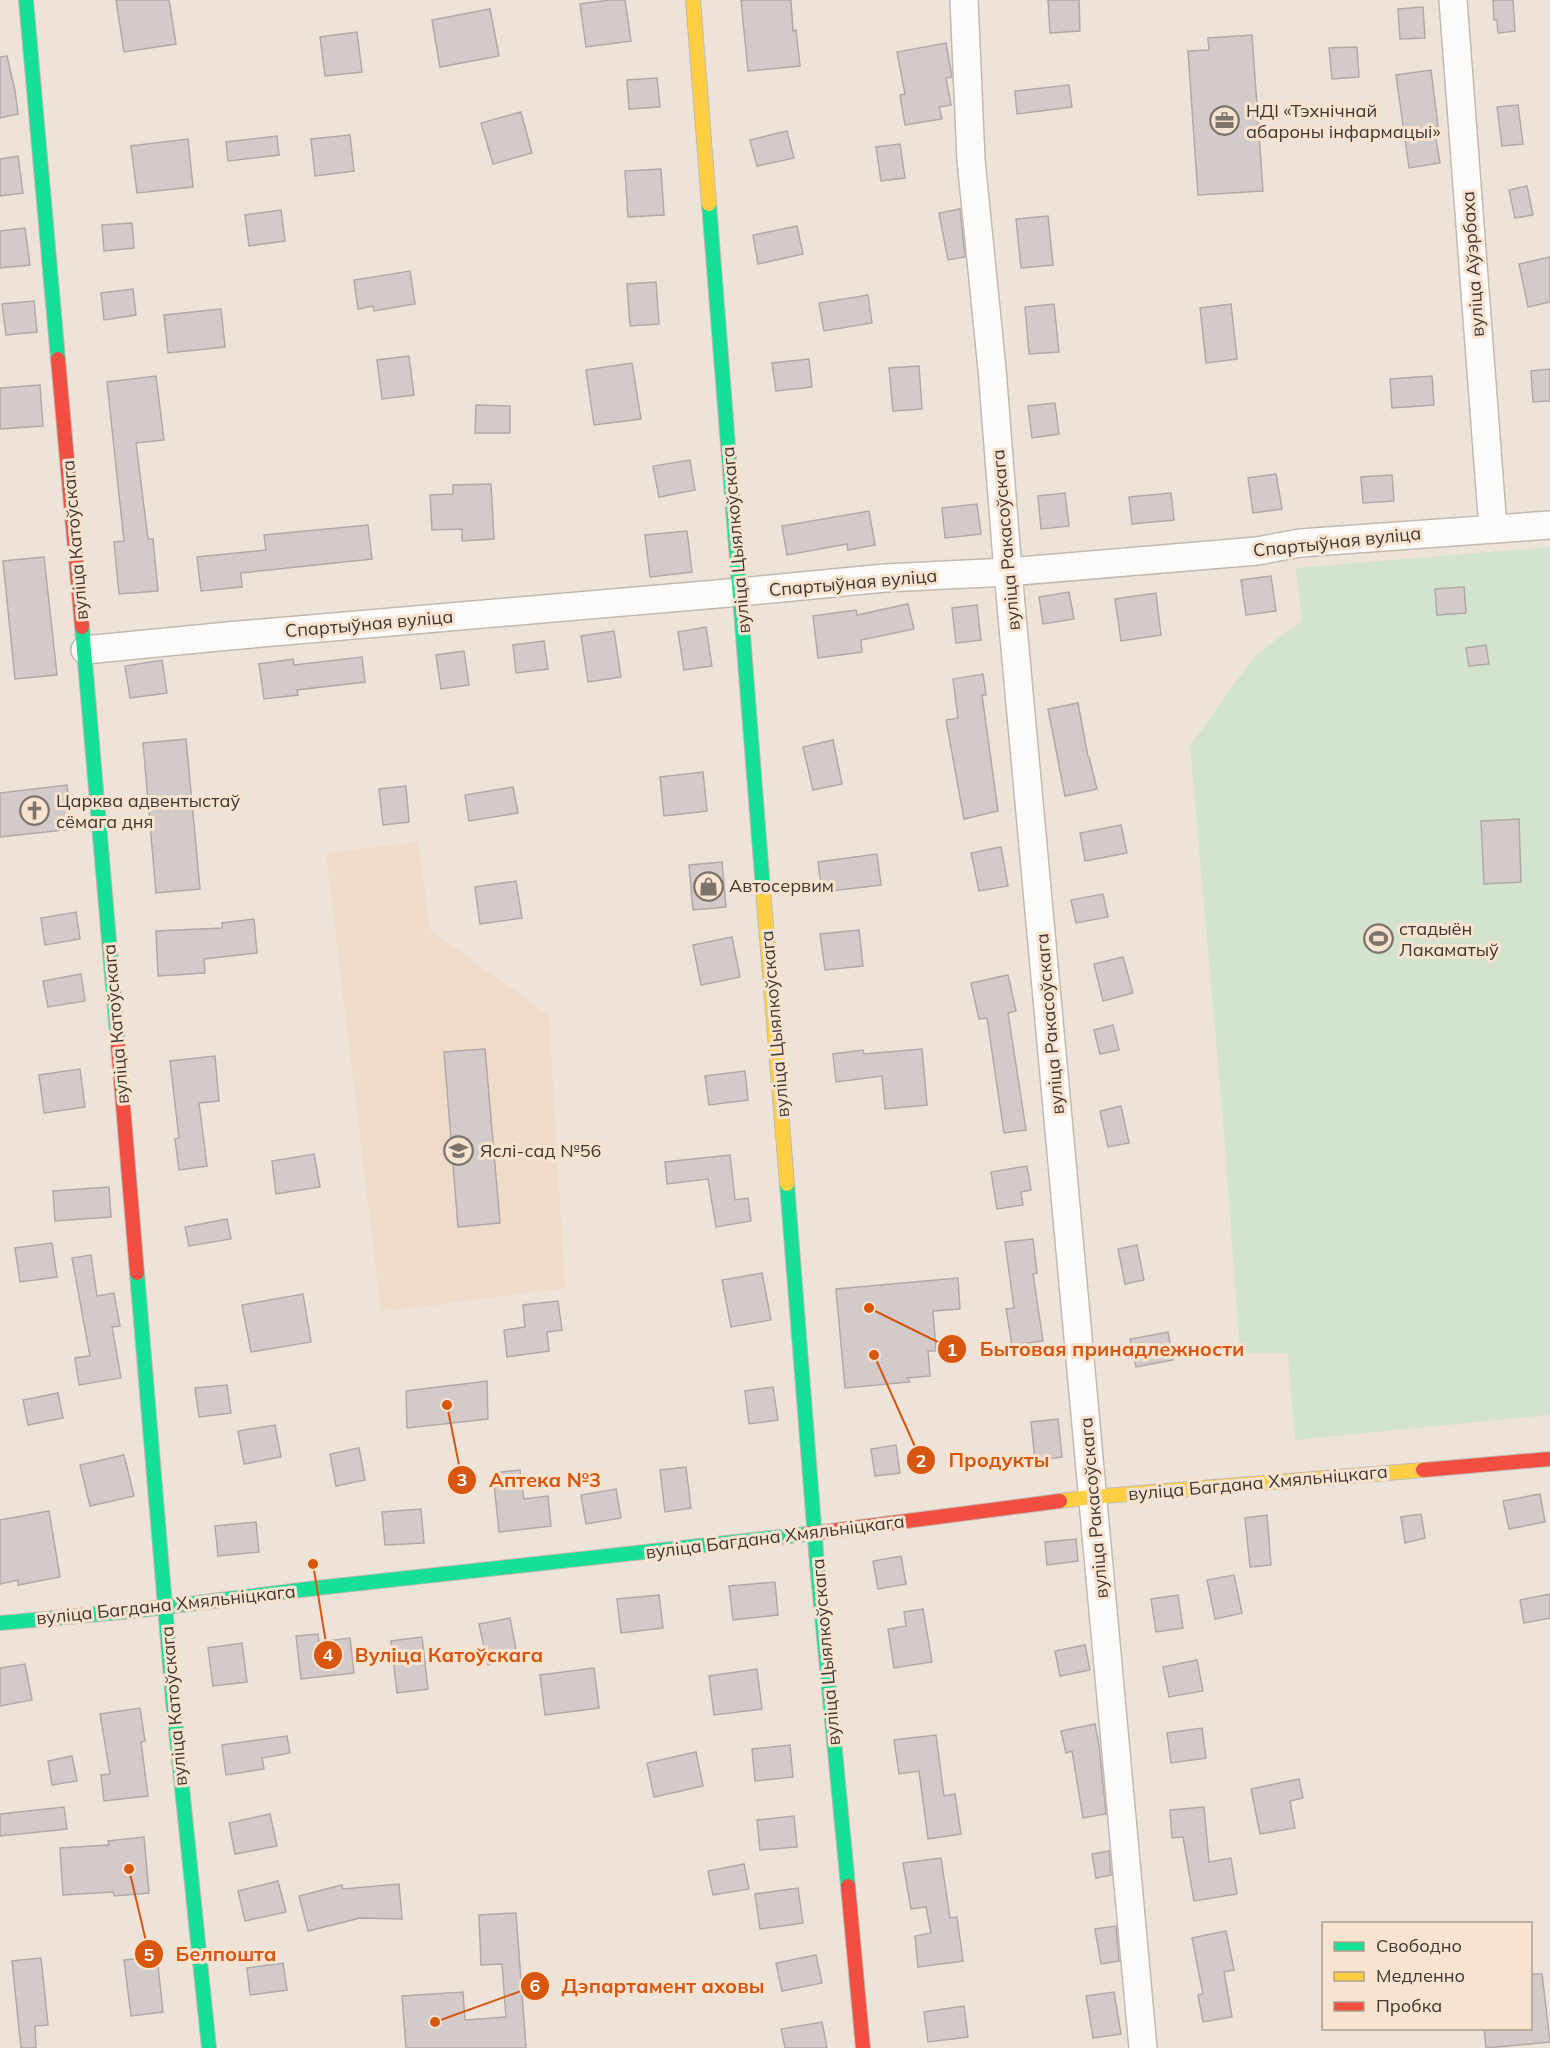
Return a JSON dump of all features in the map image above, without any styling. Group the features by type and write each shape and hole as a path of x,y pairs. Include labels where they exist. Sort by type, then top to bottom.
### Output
{"street":[{"name":"вуліца Катоўскага","path":"26,0 85,650 165,1606 195,1926 209,2048"},
{"name":"вуліца Цыялкоўскага","path":"693,0 815,1533 863,2048"},
{"name":"вуліца Ракасоўскага","path":"964,0 971,159 992,369 1008,572 1143,2048"},
{"name":"вуліца Аўэрбаха","path":"1453,0 1493,529"},
{"name":"Спартыўная вуліца","path":"85,650 885,578 1008,572 1257,550 1300,543 1550,525"},
{"name":"вуліца Багдана Хмяльніцкага","path":"0,1623 863,1528 1092,1497 1550,1459"}],"shaded area":[{"name":"Яслі-сад №56","path":"418,842 430,930 549,1015 565,1288 381,1312 326,853"}],"green space":[{"name":"стадыён Лакаматыў","path":"1550,547 1550,1415 1295,1440 1288,1353 1240,1353 1224,1132 1190,746 1255,655 1302,621 1296,568"}],"building":[{"path":"116,0 169,0 176,44 124,52"},
{"path":"625,0 631,41 586,47 580,4"},
{"path":"741,0 791,0 793,31 796,30 800,66 748,71"},
{"path":"1048,0 1079,0 1080,31 1050,33"},
{"path":"1493,0 1513,0 1515,31 1498,33 1497,20 1494,20"},
{"path":"1423,7 1425,38 1400,39 1398,9"},
{"path":"490,9 499,56 440,67 432,20"},
{"path":"357,32 362,72 325,76 320,37"},
{"name":"НДІ «Тэхнічнай абароны інфармацыі»","path":"1252,35 1263,191 1198,195 1188,51 1209,50 1208,38"},
{"path":"946,43 952,77 946,78 951,105 939,107 942,119 905,125 900,95 905,94 897,52"},
{"path":"1357,47 1359,77 1332,79 1329,48"},
{"path":"7,56 18,114 0,118 0,57"},
{"path":"1431,70 1438,126 1434,127 1440,163 1409,168 1396,75"},
{"path":"657,78 660,107 629,109 627,80"},
{"path":"1069,85 1072,107 1017,114 1015,91"},
{"path":"1518,105 1523,144 1502,146 1497,107"},
{"path":"521,112 532,153 493,164 481,123"},
{"path":"787,131 794,158 757,166 750,140"},
{"path":"350,135 354,171 315,176 311,139"},
{"path":"277,136 279,155 228,161 226,142"},
{"path":"188,139 193,187 137,193 131,146"},
{"path":"900,144 905,178 881,181 876,147"},
{"path":"18,156 23,193 0,196 0,159"},
{"path":"661,169 664,215 628,217 625,171"},
{"path":"1527,186 1533,215 1515,218 1509,190"},
{"path":"960,209 965,257 948,260 939,213"},
{"path":"281,210 285,241 249,246 245,215"},
{"path":"1048,216 1053,265 1021,268 1016,219"},
{"path":"132,223 134,248 104,251 102,225"},
{"path":"797,226 803,254 758,264 753,235"},
{"path":"25,228 30,265 0,268 0,231"},
{"path":"1550,257 1550,302 1528,307 1519,264"},
{"path":"410,271 415,304 374,311 373,306 358,309 354,280"},
{"path":"656,282 659,324 630,326 627,284"},
{"path":"133,289 136,315 104,320 101,293"},
{"path":"868,295 872,323 824,331 819,303"},
{"path":"34,301 37,332 6,335 2,304"},
{"path":"1054,304 1059,352 1029,354 1025,307"},
{"path":"1231,304 1237,359 1206,363 1200,308"},
{"path":"221,309 225,347 168,353 164,315"},
{"path":"409,356 414,395 382,399 377,360"},
{"path":"809,359 812,387 776,391 772,363"},
{"path":"632,363 641,419 594,425 586,370"},
{"path":"919,366 922,409 893,411 889,368"},
{"path":"1550,369 1550,401 1533,402 1531,371"},
{"path":"156,376 164,440 136,443 148,539 153,539 158,591 119,594 114,542 124,541 107,382"},
{"path":"1432,376 1434,405 1392,408 1390,379"},
{"path":"40,385 43,426 0,429 0,388"},
{"path":"1055,403 1059,434 1032,438 1028,406"},
{"path":"476,405 510,406 510,433 475,433"},
{"path":"690,460 695,490 659,497 653,466"},
{"path":"1276,474 1282,509 1253,513 1248,478"},
{"path":"1392,475 1394,501 1363,503 1361,477"},
{"path":"491,484 494,539 462,541 462,529 432,530 430,495 453,494 453,485"},
{"path":"1065,493 1069,526 1041,529 1038,496"},
{"path":"1171,493 1174,520 1132,524 1129,497"},
{"path":"977,504 981,534 945,538 942,508"},
{"path":"869,511 875,545 848,550 847,544 787,555 782,526"},
{"path":"368,525 372,559 241,573 242,587 201,591 197,557 266,550 264,535"},
{"path":"687,531 692,572 650,577 645,535"},
{"path":"44,557 57,675 15,679 3,561"},
{"path":"1271,576 1276,611 1246,615 1241,580"},
{"path":"1464,587 1466,613 1437,615 1435,589"},
{"path":"1069,592 1074,619 1043,624 1039,597"},
{"path":"1156,593 1161,635 1121,641 1115,599"},
{"path":"908,604 914,629 861,640 862,652 818,658 813,616 856,610 857,615"},
{"path":"977,605 981,640 956,643 952,608"},
{"path":"706,627 712,666 684,670 678,632"},
{"path":"614,631 621,677 588,682 581,636"},
{"path":"544,641 548,669 516,673 513,645"},
{"path":"1486,645 1489,664 1469,666 1466,648"},
{"path":"464,651 469,685 441,689 436,655"},
{"path":"362,657 365,682 297,690 298,695 264,699 259,664 293,659 294,665"},
{"path":"162,660 167,693 130,698 125,666"},
{"path":"983,674 986,695 982,695 998,811 964,819 946,720 958,718 953,679"},
{"path":"1078,703 1088,757 1097,789 1065,796 1048,709"},
{"path":"186,739 200,889 156,893 143,743"},
{"path":"833,740 842,784 813,790 803,747"},
{"path":"703,772 707,811 664,816 660,777"},
{"name":"Царква адвентыстаў сёмага дня","path":"67,785 72,829 0,837 0,793"},
{"path":"406,786 409,822 383,825 379,789"},
{"path":"513,787 518,813 469,821 465,795"},
{"path":"1519,819 1521,882 1484,884 1481,821"},
{"path":"1121,825 1127,853 1085,861 1080,833"},
{"path":"1001,847 1008,886 979,891 971,853"},
{"path":"877,854 881,885 822,892 818,862"},
{"name":"Автосервим","path":"722,862 726,907 693,910 689,865"},
{"path":"516,881 522,918 480,924 475,887"},
{"path":"1103,894 1108,917 1076,923 1071,900"},
{"path":"76,912 80,939 45,945 41,918"},
{"path":"254,919 257,953 204,959 205,973 158,976 156,931 222,928 222,923"},
{"path":"859,930 863,966 825,970 820,934"},
{"path":"732,937 740,977 701,985 693,945"},
{"path":"1123,957 1133,993 1103,1001 1094,964"},
{"path":"81,974 85,1001 48,1007 43,981"},
{"path":"1008,975 1016,1011 1008,1013 1026,1130 1004,1133 987,1018 979,1019 971,983"},
{"path":"1113,1025 1119,1050 1100,1054 1094,1030"},
{"path":"485,1049 500,1223 458,1227 444,1052"},
{"path":"922,1049 927,1105 885,1109 882,1076 836,1082 833,1054 863,1050 864,1054"},
{"path":"215,1056 219,1101 199,1103 207,1166 179,1170 175,1139 179,1138 170,1061"},
{"path":"80,1069 85,1107 44,1113 39,1075"},
{"path":"745,1071 748,1100 709,1105 705,1076"},
{"path":"1121,1106 1129,1143 1108,1147 1100,1111"},
{"path":"314,1154 320,1187 276,1194 272,1161"},
{"path":"730,1155 735,1200 748,1198 751,1221 716,1227 708,1179 667,1184 665,1162"},
{"path":"1027,1166 1031,1190 1021,1192 1023,1205 997,1209 991,1172"},
{"path":"109,1187 111,1217 55,1221 53,1191"},
{"path":"227,1219 231,1239 189,1246 185,1227"},
{"path":"1033,1239 1037,1273 1033,1274 1043,1341 1012,1345 1006,1309 1014,1308 1005,1242"},
{"path":"52,1243 57,1277 20,1282 15,1248"},
{"path":"1137,1245 1144,1280 1125,1284 1118,1249"},
{"path":"91,1255 97,1296 114,1293 120,1326 112,1327 121,1378 79,1385 75,1358 90,1356 72,1258"},
{"path":"762,1273 771,1320 731,1327 722,1280"},
{"path":"958,1278 960,1309 933,1311 936,1351 928,1351 930,1376 907,1378 910,1382 845,1388 836,1289"},
{"path":"303,1294 311,1342 251,1352 242,1305"},
{"path":"558,1301 562,1330 547,1332 549,1351 507,1357 504,1330 525,1327 523,1305"},
{"path":"1168,1332 1173,1360 1136,1367 1130,1339"},
{"path":"487,1381 488,1419 407,1428 406,1391"},
{"path":"227,1385 231,1413 199,1417 195,1388"},
{"path":"773,1387 778,1420 749,1424 745,1391"},
{"path":"58,1393 63,1418 28,1425 23,1400"},
{"path":"1058,1419 1062,1457 1035,1460 1031,1422"},
{"path":"275,1425 281,1457 244,1464 238,1431"},
{"path":"896,1445 900,1473 875,1476 871,1449"},
{"path":"359,1448 365,1480 336,1486 330,1454"},
{"path":"124,1455 134,1496 90,1506 80,1465"},
{"path":"686,1467 691,1508 665,1512 660,1470"},
{"path":"520,1470 524,1499 548,1496 551,1526 499,1532 493,1473"},
{"path":"616,1489 621,1518 586,1524 581,1495"},
{"path":"1540,1494 1545,1522 1509,1529 1503,1501"},
{"path":"421,1509 424,1543 385,1545 382,1512"},
{"path":"49,1511 60,1577 18,1585 18,1580 0,1584 0,1520"},
{"path":"1421,1514 1425,1538 1405,1543 1401,1517"},
{"path":"1267,1515 1271,1565 1250,1567 1245,1518"},
{"path":"256,1522 259,1552 218,1556 215,1526"},
{"path":"1076,1539 1078,1561 1047,1565 1045,1542"},
{"path":"901,1556 906,1584 878,1589 873,1561"},
{"path":"1234,1575 1242,1613 1215,1619 1207,1580"},
{"path":"775,1582 778,1615 733,1620 729,1586"},
{"path":"1550,1594 1550,1618 1524,1623 1520,1600"},
{"path":"659,1595 663,1628 621,1633 617,1599"},
{"path":"1178,1595 1183,1628 1156,1632 1151,1599"},
{"path":"923,1609 932,1662 894,1668 888,1629 906,1626 904,1612"},
{"path":"510,1618 518,1660 488,1665 479,1624"},
{"path":"318,1634 319,1642 350,1638 354,1673 301,1679 296,1636"},
{"path":"422,1637 428,1689 397,1693 391,1641"},
{"path":"242,1643 247,1682 213,1686 208,1648"},
{"path":"1085,1645 1090,1670 1060,1676 1055,1651"},
{"path":"1197,1660 1203,1691 1169,1697 1163,1667"},
{"path":"25,1664 32,1700 0,1706 0,1668"},
{"path":"594,1668 599,1708 545,1715 540,1675"},
{"path":"757,1669 762,1709 714,1715 709,1676"},
{"path":"140,1708 145,1741 141,1742 148,1796 104,1801 101,1775 110,1774 100,1714"},
{"path":"1095,1724 1106,1814 1083,1818 1072,1751 1066,1753 1061,1731"},
{"path":"1202,1728 1206,1758 1171,1763 1167,1733"},
{"path":"936,1735 944,1796 955,1794 961,1834 928,1839 919,1771 899,1774 894,1740"},
{"path":"287,1736 290,1753 262,1758 264,1769 226,1775 222,1745"},
{"path":"790,1745 793,1777 755,1781 752,1749"},
{"path":"696,1752 703,1786 654,1797 647,1763"},
{"path":"72,1756 77,1781 52,1785 48,1761"},
{"path":"1299,1779 1303,1798 1290,1801 1295,1828 1260,1834 1251,1789"},
{"path":"64,1807 67,1829 0,1836 0,1814"},
{"path":"1204,1807 1209,1862 1231,1858 1237,1894 1194,1901 1183,1837 1172,1838 1170,1810"},
{"path":"270,1814 277,1846 235,1854 229,1823"},
{"path":"794,1816 797,1847 760,1850 757,1820"},
{"path":"144,1837 149,1893 114,1896 113,1892 63,1895 60,1848 109,1845 108,1841"},
{"path":"1109,1851 1111,1875 1096,1878 1092,1854"},
{"path":"941,1858 950,1918 957,1917 963,1961 918,1967 915,1936 931,1933 926,1907 911,1909 903,1863"},
{"path":"744,1864 749,1889 713,1895 708,1871"},
{"path":"278,1881 286,1912 245,1921 238,1891"},
{"path":"399,1884 402,1919 360,1918 308,1931 299,1896 342,1885 343,1889"},
{"path":"798,1888 803,1923 760,1929 755,1894"},
{"path":"516,1913 526,2048 406,2048 402,1996 463,1992 465,2020 506,2017 502,1964 481,1965 479,1915"},
{"path":"1116,1926 1119,1961 1101,1964 1095,1929"},
{"path":"1226,1931 1234,1970 1224,1972 1232,2017 1203,2022 1198,1995 1203,1994 1192,1938"},
{"path":"816,1955 822,1983 782,1991 776,1963"},
{"path":"157,1957 163,2012 131,2016 124,1960"},
{"path":"41,1958 48,2025 35,2026 36,2048 21,2048 12,1961"},
{"path":"283,1963 287,1990 250,1995 247,1968"},
{"path":"1532,1974 1542,1974 1550,2042 1486,2048 1484,2030 1532,2030"},
{"path":"1114,1992 1121,2034 1093,2038 1086,1996"},
{"path":"964,2006 968,2037 928,2042 924,2012"},
{"path":"822,2022 827,2048 785,2048 781,2029"}],"traffic: fast":[{"path":"26,0 58,359"},
{"path":"709,204 763,889"},
{"path":"82,627 118,1045"},
{"path":"787,1184 817,1564 848,1886"},
{"path":"137,1273 173,1701 209,2048"},
{"path":"0,1623 133,1611 317,1588 807,1534"}],"traffic: slow":[{"path":"693,0 709,204"},
{"path":"763,889 787,1184"},
{"path":"1060,1501 1423,1470"}],"traffic: jam":[{"path":"58,359 82,627"},
{"path":"118,1045 137,1273"},
{"path":"1423,1470 1550,1459"},
{"path":"807,1534 1060,1501"},
{"path":"848,1886 863,2048"}],"place":[{"name":"НДІ «Тэхнічнай абароны інфармацыі»","path":"1225,121"},
{"name":"Царква адвентыстаў сёмага дня","path":"35,811"},
{"name":"Автосервим","path":"708,886"},
{"name":"стадыён Лакаматыў","path":"1378,939"},
{"name":"Яслі-сад №56","path":"459,1151"},
{"name":"Бытовая принадлежности","path":"869,1308"},
{"name":"Продукты","path":"874,1355"},
{"name":"Аптека №3","path":"447,1405"},
{"name":"Вуліца Катоўскага","path":"313,1564"},
{"name":"Белпошта","path":"129,1869"},
{"name":"Дэпартамент аховы","path":"435,2022"}]}
